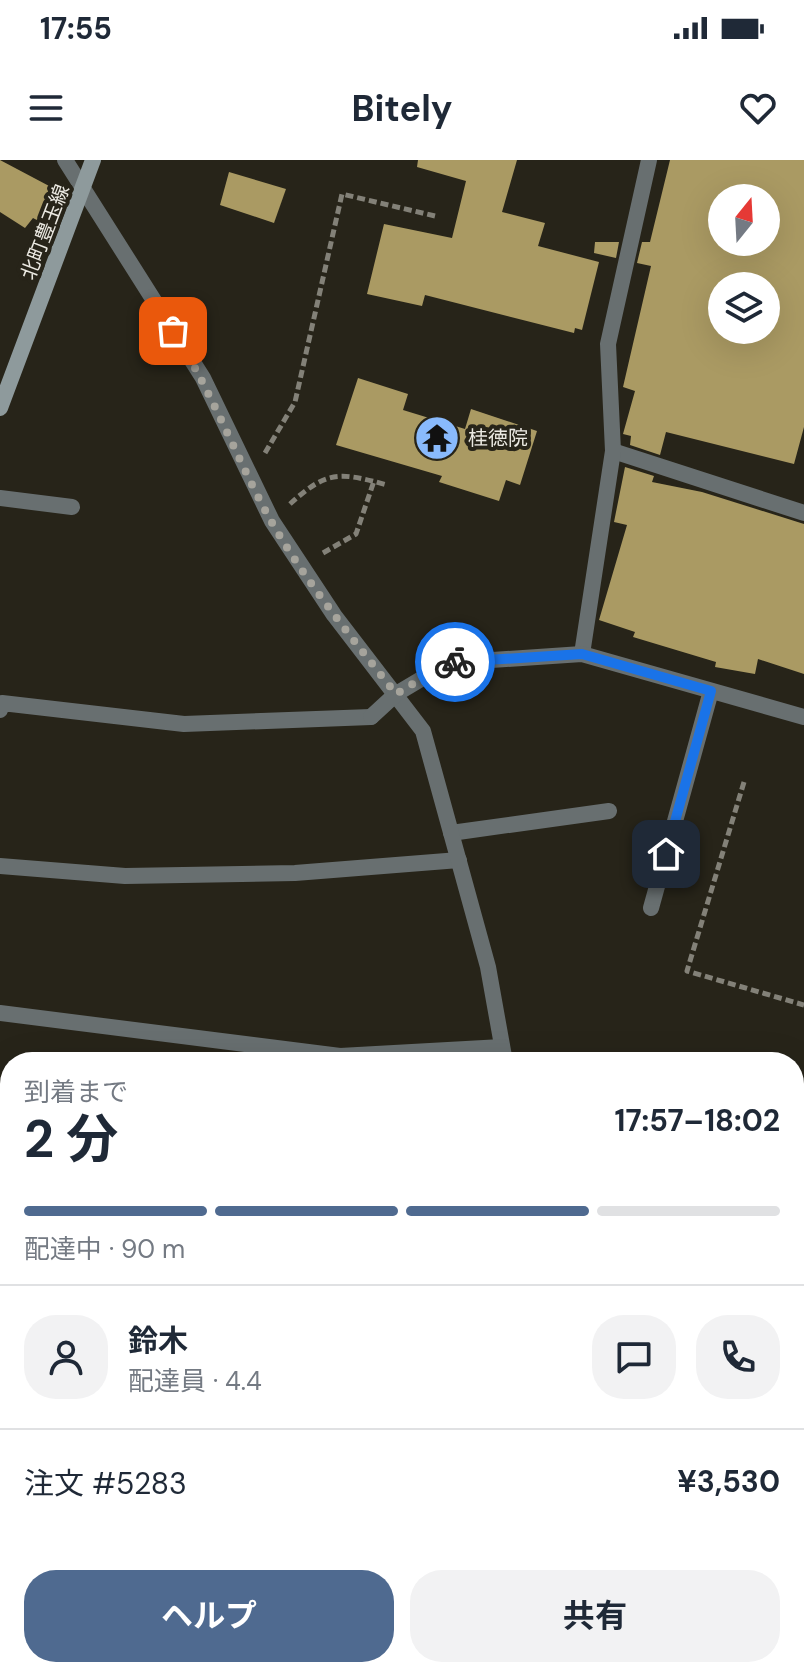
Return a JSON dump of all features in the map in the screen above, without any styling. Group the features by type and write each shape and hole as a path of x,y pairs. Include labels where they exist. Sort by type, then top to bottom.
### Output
{"main road":[{"name":"北町豊玉線","path":"0,408 93,160"}],"street":[{"path":"65,160 203,378 272,521 334,615 423,731 488,967 504,1052"},
{"path":"582,654 613,451 608,344 649,160"},
{"path":"613,451 803,509"},
{"path":"0,498 72,507"},
{"path":"0,710 2,703 184,724 371,717 396,694 448,663 582,654 804,717"},
{"path":"651,908 711,691"},
{"path":"451,833 609,811"},
{"path":"0,866 125,876 295,873 459,860"},
{"path":"0,1013 308,1052"}],"path":[{"path":"251,478 295,402 342,194 435,216"},
{"path":"272,521 316,480 349,474 387,485"},
{"path":"301,566 356,534 374,481"},
{"path":"744,782 687,971 804,1005"}],"building":[{"path":"0,160 68,196 52,228 33,218 25,228 0,212"},
{"path":"418,160 517,160 502,212 545,223 538,246 599,262 582,330 575,328 574,333 425,295 422,306 367,294 384,224 452,238 466,181 417,167"},
{"path":"670,160 804,160 804,427 794,464 666,432 660,455 630,445 631,436 623,434 635,391 623,387 651,266 637,263 642,242 650,242"},
{"path":"229,172 286,189 274,223 220,205"},
{"path":"595,242 619,242 616,258 594,253"},
{"name":"桂徳院","path":"358,378 408,394 403,410 465,429 471,409 537,431 520,485 506,480 499,501 439,482 442,476 336,445"},
{"path":"625,467 654,476 652,482 702,492 804,524 804,674 758,659 755,674 715,667 716,662 633,637 635,632 599,620 627,525 614,522"}],"way so far":[{"path":"173,331 203,378 272,521 334,615 396,694 448,663 455,662"}],"place":[{"name":"桂徳院","path":"437,438"}],"route":[{"path":"455,662 582,654 711,691 666,854"}]}
